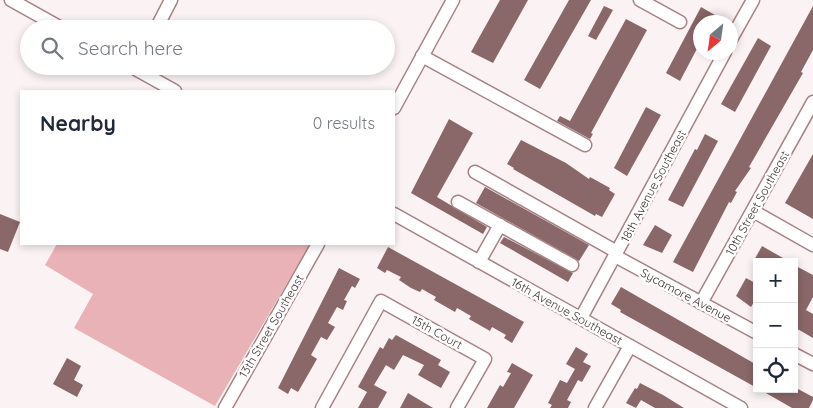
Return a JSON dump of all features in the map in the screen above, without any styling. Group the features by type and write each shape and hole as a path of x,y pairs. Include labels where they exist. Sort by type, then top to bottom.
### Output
{"street":[{"path":"11,0 47,20"},
{"path":"161,20 171,0"},
{"path":"395,106 453,0"},
{"path":"640,0 680,22"},
{"path":"738,27 753,0"},
{"path":"422,56 585,145"},
{"name":"18th Avenue Southeast","path":"581,318 721,60"},
{"path":"147,75 173,90"},
{"name":"10th Street Southeast","path":"701,303 752,211 808,123 813,102"},
{"name":"Sycamore Avenue","path":"475,172 701,303 753,331"},
{"path":"458,202 572,265"},
{"path":"752,211 813,246"},
{"name":"16th Avenue Southeast","path":"395,215 741,408"},
{"path":"479,262 500,225"},
{"name":"13th Street Southeast","path":"225,408 317,245"},
{"name":"15th Court","path":"322,408 381,300 485,359 457,408"},
{"path":"595,408 630,346"},
{"path":"798,356 813,364"}],"shaded area":[{"path":"56,245 309,245 215,406 74,328 93,294 45,265"}],"building":[{"path":"500,0 528,0 493,63 471,52"},
{"path":"569,0 591,0 540,89 524,80"},
{"path":"604,6 613,10 596,40 588,36"},
{"path":"813,6 813,50 801,72 803,73 749,167 751,168 735,191 737,192 731,203 729,202 693,272 673,262"},
{"path":"701,7 715,15 697,15"},
{"path":"626,19 647,30 591,133 593,134 590,139 557,121 560,116 570,121"},
{"path":"693,22 693,56 680,81 666,73"},
{"path":"758,38 771,46 735,112 721,104"},
{"path":"646,107 661,115 627,176 614,168"},
{"path":"449,119 473,133 437,197 487,227 483,234 411,193"},
{"path":"705,134 718,141 683,207 668,200"},
{"path":"521,140 566,163 589,179 590,177 610,188 609,190 615,194 602,217 596,214 595,216 507,164"},
{"path":"813,154 813,219 785,203"},
{"path":"485,187 589,245 579,261 476,203"},
{"path":"0,214 20,222 8,252 0,249"},
{"path":"655,225 672,235 662,253 643,245"},
{"path":"504,237 573,273 568,282 500,243"},
{"path":"762,246 783,258 755,258"},
{"path":"388,247 524,322 512,343 504,338 506,335 492,327 490,331 469,319 471,316 457,308 455,312 434,300 436,297 422,289 420,292 411,288 399,280 401,277 387,270 385,273 377,268"},
{"path":"798,267 813,275 813,297 806,310 813,314 813,338 798,329"},
{"path":"339,268 360,279 355,288 352,286 344,300 347,301 343,310 337,307 328,323 335,327 327,340 321,337 311,355 317,359 298,392 291,388 288,394 278,388"},
{"path":"746,278 753,282 753,304 751,307 736,296"},
{"path":"621,287 753,363 753,386 620,312 621,310 611,304"},
{"path":"396,335 441,360 438,365 450,372 441,388 418,375 424,365 403,355 394,370 386,365 374,385 387,392 378,408 358,408 367,392 358,387 380,347 383,349 389,338 392,340"},
{"path":"576,347 588,354 583,362 591,366 582,382 578,380 567,400 571,402 568,408 550,408 552,405 548,403 560,380 567,383 575,369 566,364"},
{"path":"67,358 81,366 74,380 83,385 77,397 53,384"},
{"path":"512,363 533,375 514,408 487,408 500,385 503,387 511,373 507,372"},
{"path":"640,383 684,408 655,408 641,400 636,408 626,403"},
{"path":"798,389 813,397 809,408 792,408 766,393 798,393"},
{"path":"408,393 433,408 400,408"}]}
